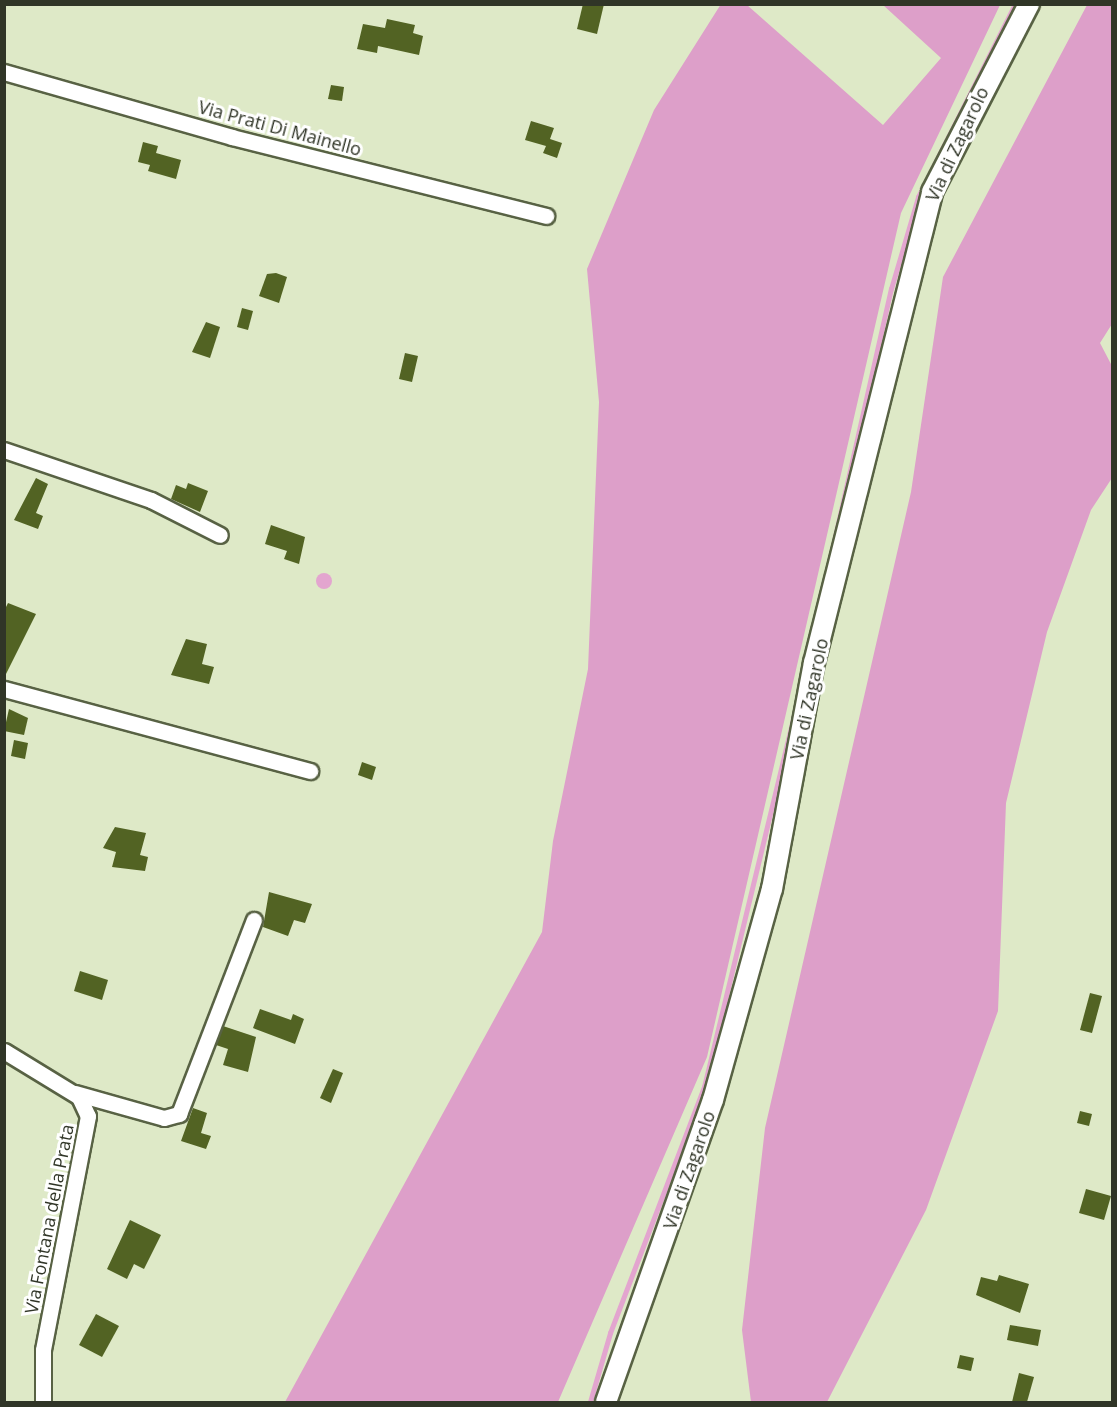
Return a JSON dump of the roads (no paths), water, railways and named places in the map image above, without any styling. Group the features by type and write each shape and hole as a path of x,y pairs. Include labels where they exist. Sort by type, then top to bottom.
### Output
{"main road":[{"name":"Via di Zagarolo","path":"606,1402 714,1100 772,889 814,663 932,192 1029,4"}],"street":[{"name":"Via Prati Di Mainello","path":"4,72 232,137 546,216"},
{"path":"4,450 151,500 220,535"},
{"path":"4,688 310,771"},
{"path":"4,1051 75,1093 164,1118 179,1114 254,920"},
{"name":"Via Fontana della Prata","path":"44,1402 43,1350 88,1120 85,1104 75,1093"}],"waterway":[{"path":"828,568 891,289 918,197 1015,4"},
{"path":"590,1402 610,1333 704,1087 797,704"}]}
